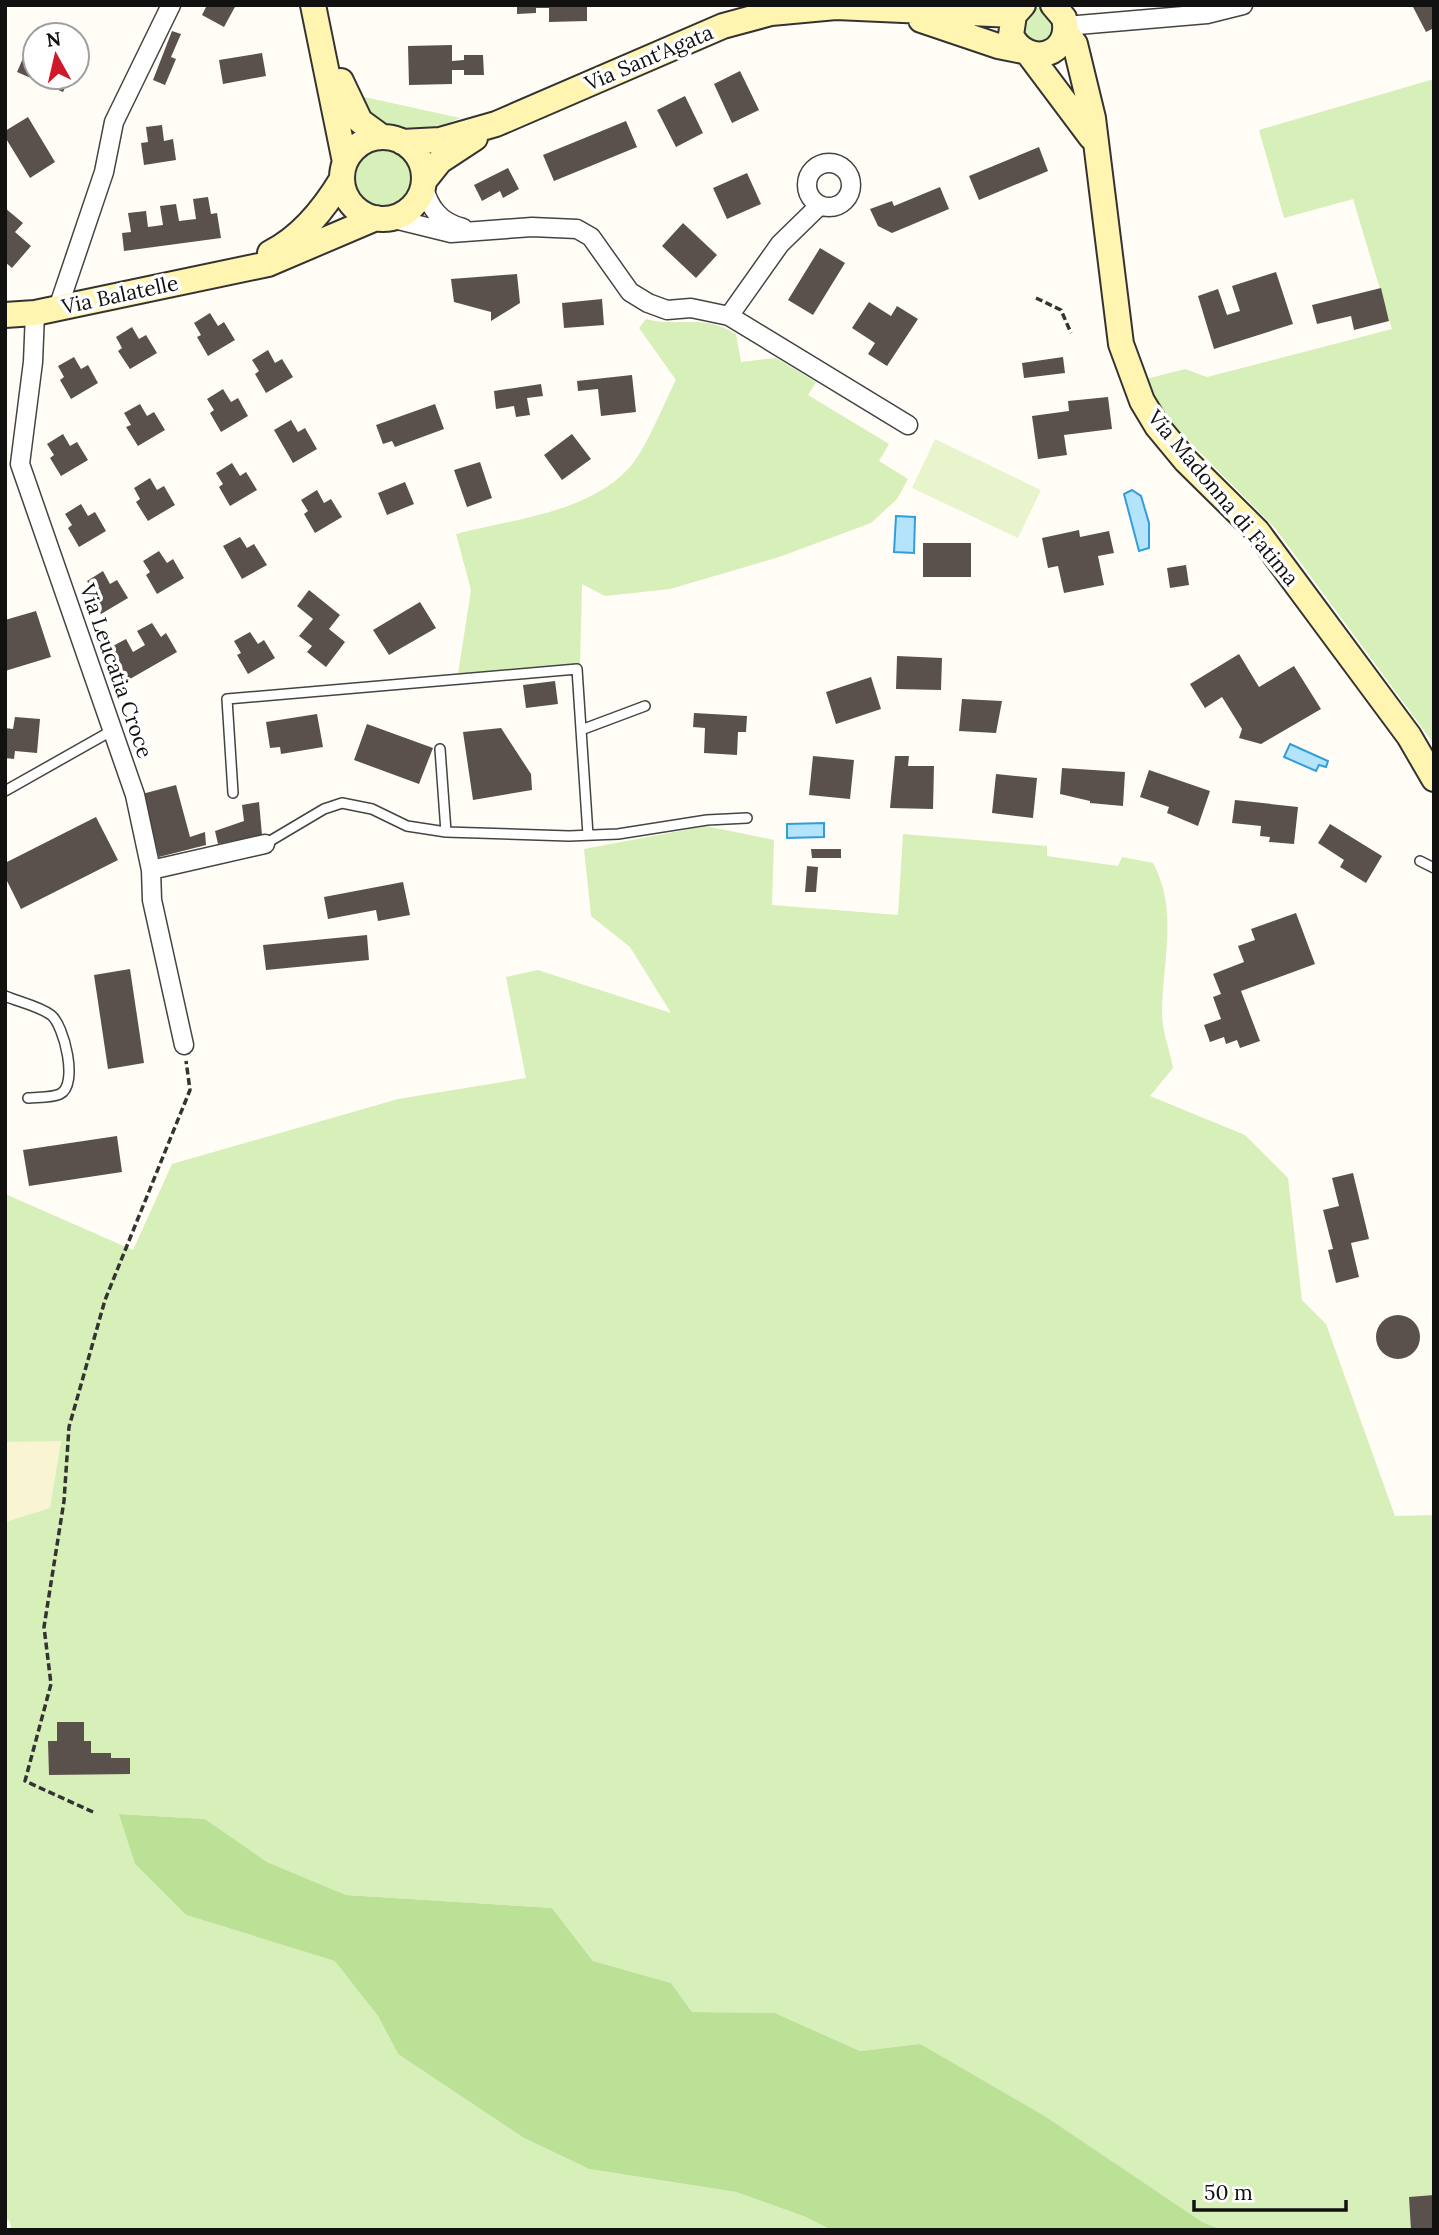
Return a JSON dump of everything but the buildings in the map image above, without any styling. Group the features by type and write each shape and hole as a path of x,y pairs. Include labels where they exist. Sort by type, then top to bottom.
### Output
{"main road":[{"name":"Via Sant'Agata","path":"496,124 723,26 794,10 836,7 891,10"},
{"path":"891,10 1019,8 1011,34 1094,140"},
{"path":"891,10 999,46 1045,54 1052,51 1060,16"},
{"path":"316,15 360,121 418,158 423,183"},
{"path":"316,15 344,171 344,190 356,209 383,218"},
{"name":"Via Madonna di Fatima","path":"1060,16 1075,44 1093,118 1121,344 1142,401 1157,426 1186,461 1257,531 1409,736 1434,779"},
{"path":"235,271 285,246 328,202 360,145 392,140 440,140 496,124"},
{"path":"235,271 286,259 412,207 423,183 440,161 496,124"},
{"name":"Via Balatelle","path":"5,315 46,310 235,271"}],"street":[{"name":"Via Leucatia Croce","path":"171,5 114,122 104,172 46,310 33,362 20,464 135,794 151,870 152,900 184,1045"},
{"path":"1060,16 1207,14 1244,5"},
{"path":"423,183 428,203 438,216 456,226 480,232"},
{"path":"729,316 780,244 821,205"},
{"path":"383,218 450,233 532,227 577,229 591,237 630,292 648,303 667,310 691,308 729,316 908,425"},
{"path":"151,870 265,844"}],"lane":[{"path":"233,793 227,699 577,669 588,835"},
{"path":"581,730 645,706"},
{"path":"5,791 113,730"},
{"path":"440,749 446,832"},
{"path":"265,844 324,809 342,803 372,809 407,826 446,832 588,835 707,820 747,818"},
{"path":"1420,861 1434,868"},
{"path":"5,996 50,1013 59,1023 65,1040 69,1075 67,1087 61,1094 28,1098"}],"path":[{"path":"1036,298 1061,310 1071,333"},
{"path":"93,1812 25,1780 51,1684 44,1627 64,1501 69,1427 105,1300 190,1090 184,1045"}],"shaded area":[{"path":"61,1440 50,1508 5,1522 5,1442"}],"green space":[{"path":"1038,8 1050,13 1055,25 1050,37 1038,42 1026,37 1021,25 1026,13"},
{"path":"1434,79 1434,744 1275,528 1172,424 1152,397 1146,379 1185,369 1207,377 1392,329 1353,199 1284,218 1259,130"},
{"path":"360,96 460,118 433,127 403,128 377,119"},
{"path":"385,149 406,157 414,178 406,199 385,207 364,199 356,178 364,157"},
{"path":"646,319 702,322 724,328 736,334 741,362 776,358 816,382 808,395 889,444 879,461 908,479 897,499 871,523 779,557 670,589 605,596 582,584 580,666 458,674 471,590 456,534 572,504 594,495 630,467 648,438 676,380 639,328"},
{"path":"935,439 1041,490 1018,538 912,488"},
{"path":"706,826 774,840 772,905 898,915 903,834 1047,846 1047,856 1118,866 1122,857 1153,863 1161,881 1167,918 1162,1014 1173,1068 1150,1096 1245,1135 1288,1178 1302,1300 1326,1324 1395,1516 1434,1515 1434,2230 1223,2230 1202,2222 920,2044 860,2051 775,2013 692,2012 671,1983 593,1961 552,1908 346,1895 267,1862 205,1819 120,1814 135,1864 186,1915 336,1961 378,2016 398,2054 524,2138 589,2169 736,2192 806,2217 831,2230 12,2230 9,2220 5,2221 5,1522 50,1508 61,1441 5,1442 5,1194 133,1250 172,1164 398,1099 526,1078 506,977 538,970 671,1013 630,947 591,916 584,849"},
{"path":"119,1814 205,1819 267,1862 346,1895 552,1908 593,1961 671,1983 692,2012 775,2013 860,2051 920,2044 1046,2117 1202,2222 1223,2230 831,2230 806,2217 736,2192 589,2169 524,2138 398,2054 378,2016 335,1961 186,1915 135,1864"}],"water":[{"path":"1132,490 1141,496 1149,523 1149,548 1139,551 1124,494"},
{"path":"896,516 915,517 914,553 894,552"},
{"path":"1290,744 1328,761 1326,767 1319,765 1316,771 1284,757"},
{"path":"824,823 824,837 787,838 787,824"}]}
